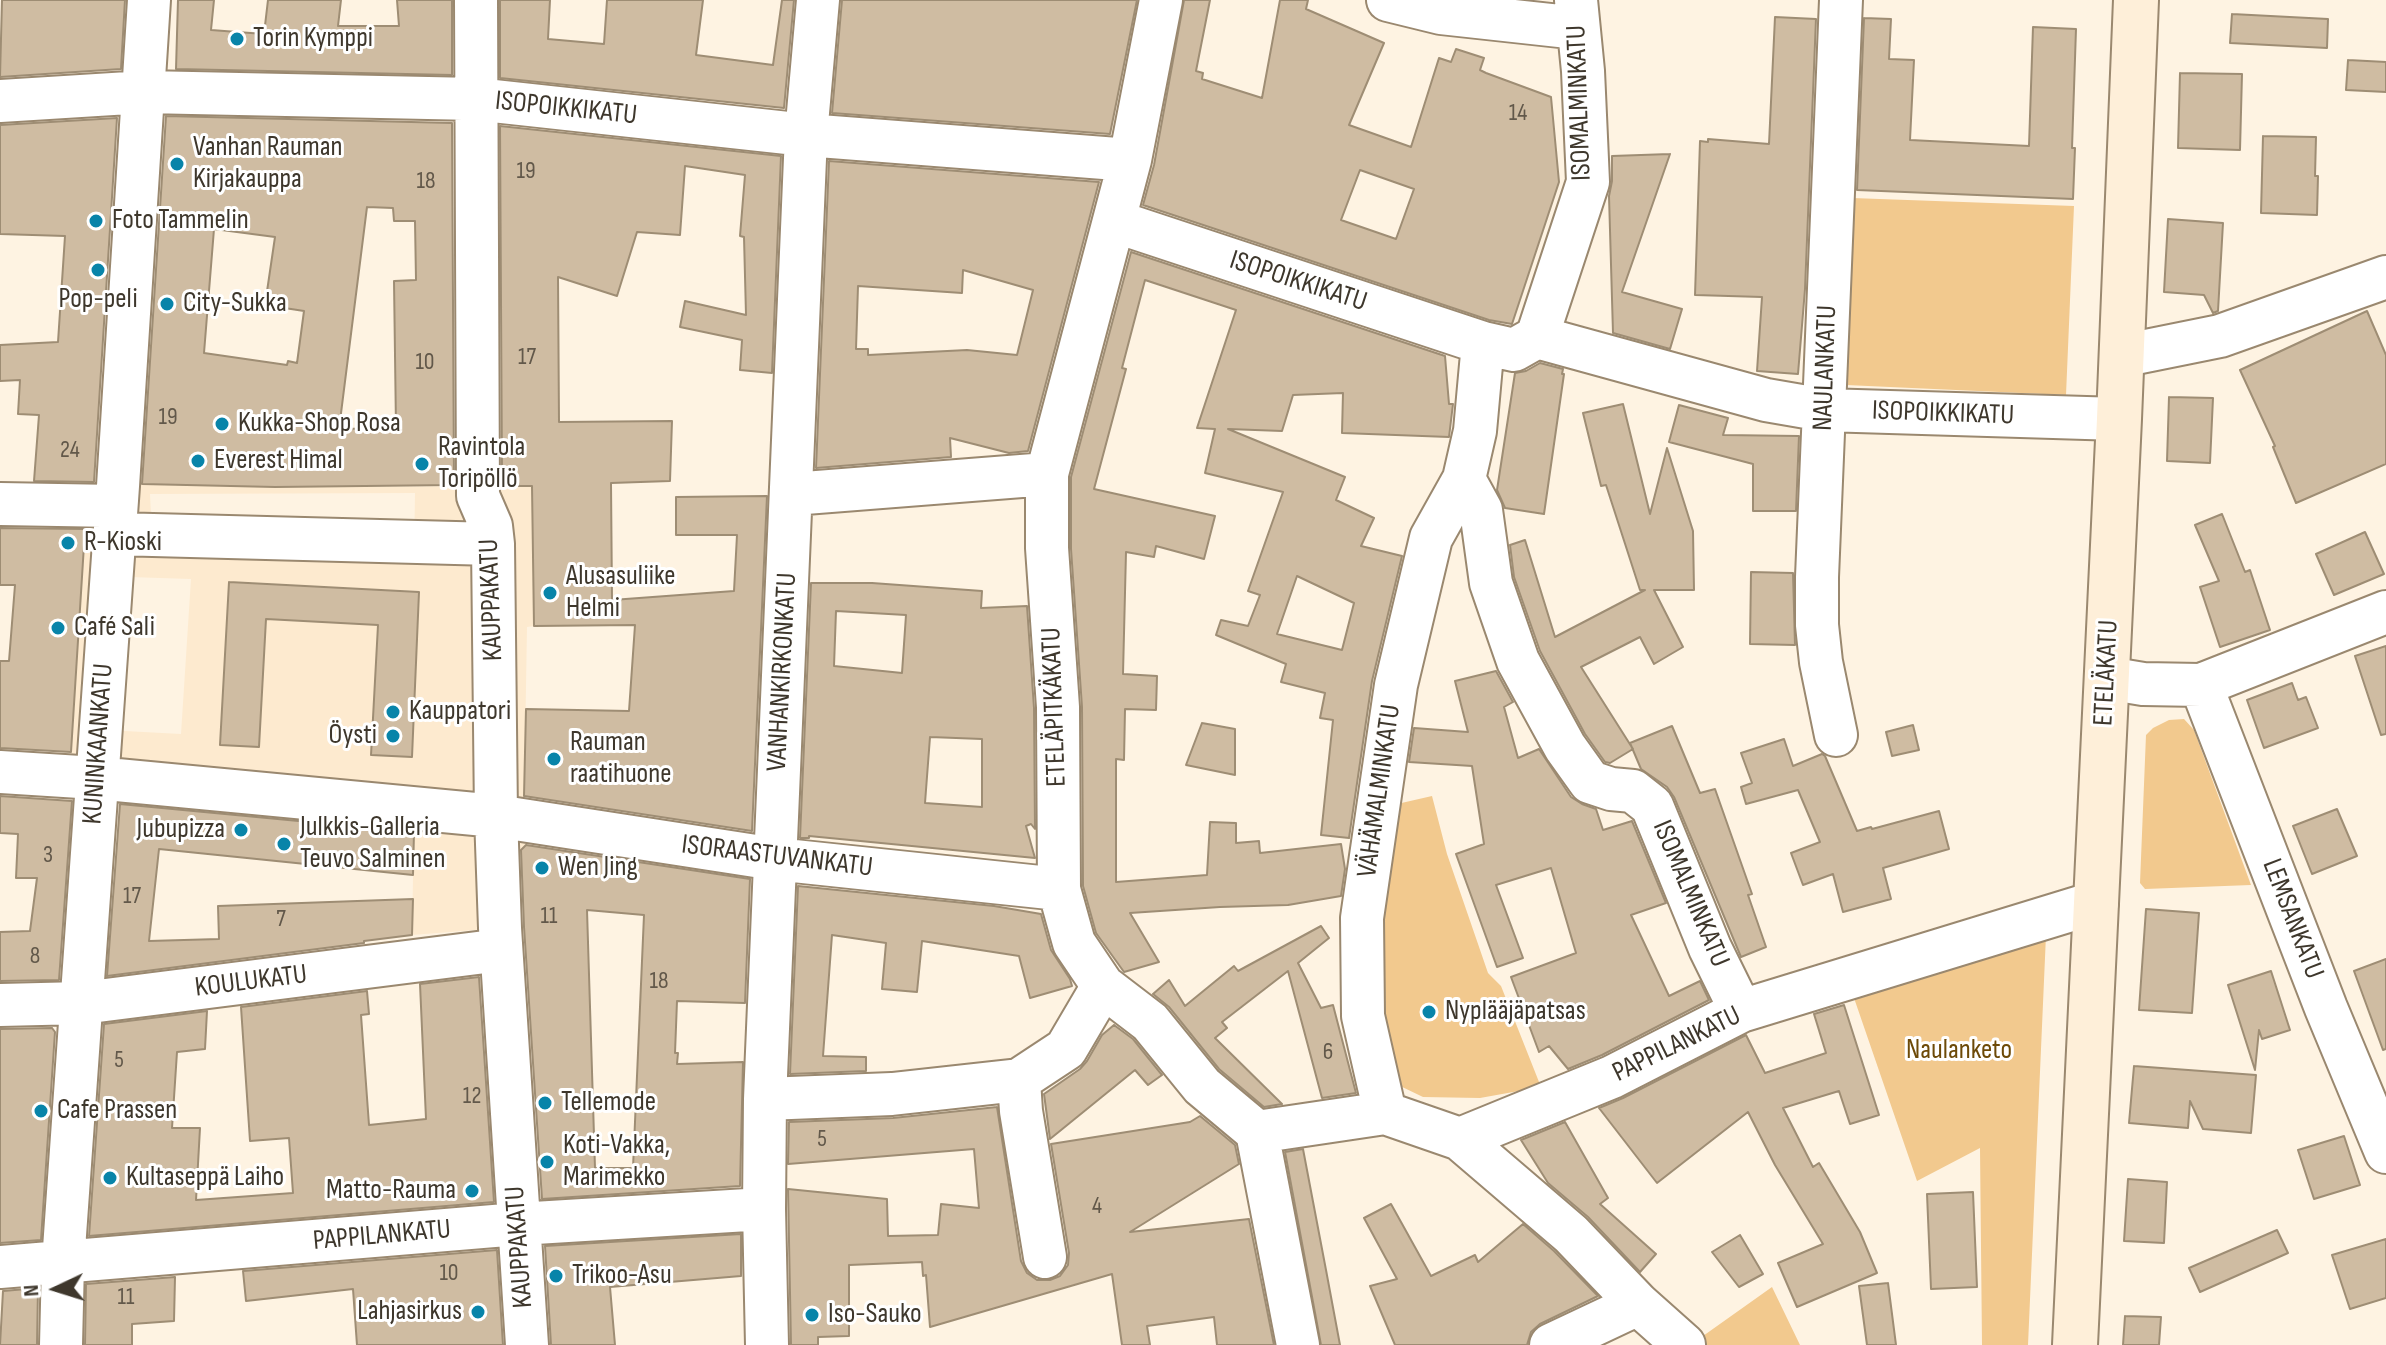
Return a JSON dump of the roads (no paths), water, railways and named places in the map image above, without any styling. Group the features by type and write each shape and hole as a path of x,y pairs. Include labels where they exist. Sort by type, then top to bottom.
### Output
{"main road":[{"name":"ETELÄKATU","path":"2075,1345 2136,0"}],"street":[{"name":"KUNINKAANKATU","path":"61,1345 63,1263 149,0"},
{"name":"KAUPPAKATU","path":"476,0 478,496 491,526 493,544 501,950 527,1345"},
{"name":"VANHANKIRKONKATU","path":"767,1345 765,1099 806,135 818,0"},
{"name":"ETELÄPITKÄKATU","path":"1161,0 1130,160 1047,474 1047,548 1058,707 1059,889 1074,943 1103,986 1150,1022 1202,1086 1257,1132"},
{"path":"1388,0 1441,13 1577,14"},
{"name":"NAULANKATU","path":"1836,735 1826,694 1817,625 1841,0"},
{"name":"ISOMALMINKATU","path":"1537,337 1588,182 1577,14"},
{"name":"ISOPOIKKIKATU","path":"0,101 145,92 475,99 806,135 1130,160"},
{"name":"ISOPOIKKIKATU","path":"1114,221 1483,343"},
{"path":"2121,356 2220,336 2386,277"},
{"name":"ISOPOIKKIKATU","path":"1537,337 1766,400 1824,410 2119,419"},
{"path":"1464,479 1475,431 1483,343 1514,350 1537,337"},
{"path":"792,494 1047,474"},
{"name":"ISOMALMINKATU","path":"1464,479 1481,510 1491,583 1518,661 1565,747 1590,782 1611,789 1633,791 1652,806 1710,948 1741,1011"},
{"name":"VÄHÄMALMINKATU","path":"1385,1113 1363,1016 1362,918 1400,670 1431,538 1464,479"},
{"path":"0,504 115,520 493,544"},
{"path":"2107,678 2143,684 2201,685 2386,612"},
{"name":"LEMSANKATU","path":"2201,685 2326,1008 2386,1152"},
{"name":"ISORAASTUVANKATU","path":"0,772 96,778 496,816 775,859 1059,889"},
{"name":"PAPPILANKATU","path":"1460,1139 1612,1077 1741,1011 2097,902"},
{"name":"KOULUKATU","path":"0,1005 82,1003 501,950"},
{"path":"765,1099 892,1094 1019,1080 1066,1049 1103,986"},
{"path":"1019,1080 1023,1125 1045,1257"},
{"path":"1298,1345 1257,1132 1385,1113 1460,1139 1571,1234 1638,1304 1684,1345"},
{"name":"PAPPILANKATU","path":"0,1267 518,1224 764,1209"},
{"path":"1551,1345 1638,1304"}],"place":[{"name":"Torin Kymppi","path":"237,39"},
{"name":"Vanhan Rauman Kirjakauppa","path":"177,164"},
{"name":"Foto Tammelin","path":"96,221"},
{"name":"Pop-peli","path":"98,270"},
{"name":"City-Sukka","path":"167,304"},
{"name":"Kukka-Shop Rosa","path":"222,424"},
{"name":"Everest Himal","path":"198,461"},
{"name":"Ravintola Toripöllö","path":"422,464"},
{"name":"R-Kioski","path":"68,543"},
{"name":"Alusasuliike Helmi","path":"550,593"},
{"name":"Café Sali","path":"58,628"},
{"name":"Kauppatori","path":"393,712"},
{"name":"Öysti","path":"393,736"},
{"name":"Rauman raatihuone","path":"554,759"},
{"name":"Jubupizza","path":"241,830"},
{"name":"Julkkis-Galleria Teuvo Salminen","path":"284,844"},
{"name":"Wen Jing","path":"542,868"},
{"name":"Nyplääjäpatsas","path":"1429,1012"},
{"name":"Tellemode","path":"545,1103"},
{"name":"Cafe Prassen","path":"41,1111"},
{"name":"Koti-Vakka, Marimekko","path":"547,1162"},
{"name":"Kultaseppä Laiho","path":"110,1178"},
{"name":"Matto-Rauma","path":"472,1191"},
{"name":"Trikoo-Asu","path":"556,1276"},
{"name":"Lahjasirkus","path":"478,1312"},
{"name":"Iso-Sauko","path":"812,1315"}],"park label":[{"name":"Naulanketo","path":"1959,1051"}]}
